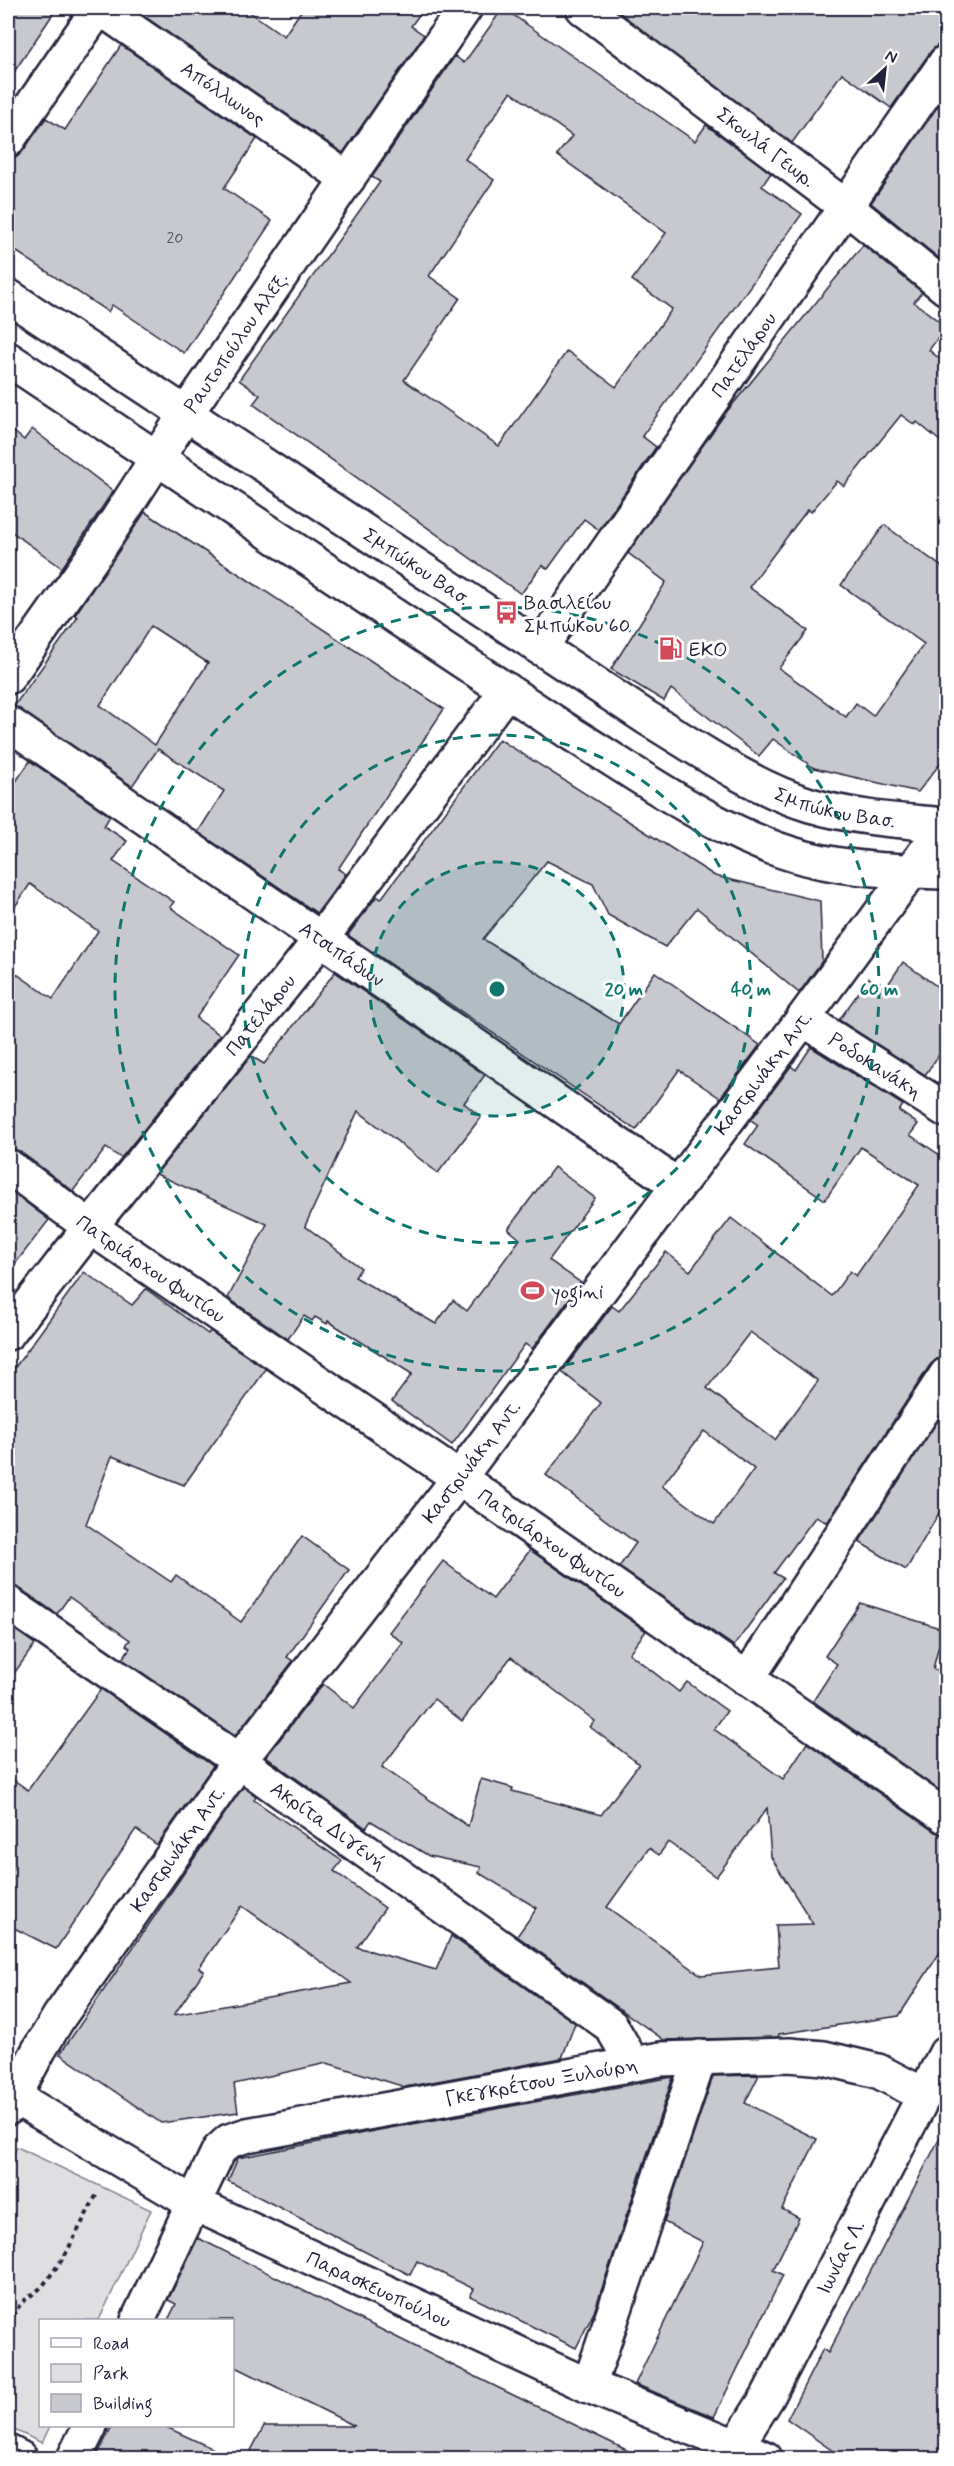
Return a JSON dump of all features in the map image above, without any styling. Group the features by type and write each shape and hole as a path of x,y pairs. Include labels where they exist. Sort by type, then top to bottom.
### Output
{"street":[{"path":"8,140 100,8"},
{"name":"Απόλλωνος","path":"100,8 348,179"},
{"name":"Ραυτοπούλου Αλεξ.","path":"8,677 97,551 186,415 465,8"},
{"name":"Σκουλά Γεωρ.","path":"583,8 846,207 946,288"},
{"name":"Πατελάρου","path":"540,648 946,62"},
{"name":"Σμπώκου Βασ.","path":"8,296 540,648 706,754 787,796 808,804 852,815 946,825"},
{"path":"8,359 635,774 750,837 789,853 817,861 861,868 946,872"},
{"name":"Πατελάρου","path":"8,1333 321,939 507,690"},
{"name":"Ατσιπάδων","path":"8,723 677,1185"},
{"name":"Καστρινάκη Αντ.","path":"9,2099 59,2018 239,1761 459,1478 946,825"},
{"name":"Ροδοκανάκη","path":"803,1019 946,1110"},
{"name":"Πατριάρχου Φωτίου","path":"8,1166 90,1227 459,1478 946,1817"},
{"path":"747,1679 946,1376"},
{"name":"Ακρίτα Διγενή","path":"8,1603 239,1761 611,2026 633,2064"},
{"name":"Ιωνίας Λ.","path":"744,2455 768,2396 946,2053"},
{"name":"Γκεγκρέτσου Ξυλούρη","path":"138,2319 219,2150 229,2141 247,2135 661,2059 789,2055 824,2058 878,2071 924,2095"},
{"path":"589,2385 700,2057"},
{"name":"Παρασκευοπούλου","path":"9,2099 113,2156 192,2203 744,2455"},
{"path":"74,2458 90,2427"},
{"path":"8,2452 20,2458"}],"path":[{"path":"8,2324 21,2303 42,2287 64,2257 92,2205 113,2156"}],"green space":[{"path":"17,2147 151,2210 99,2319 39,2319 39,2427 50,2427 42,2443 8,2427 8,2167"}],"building":[{"path":"8,8 57,8 8,81"},
{"path":"146,8 244,8 284,36 303,8 424,8 411,26 424,35 343,153 141,14"},
{"path":"503,8 695,141 706,125 771,173 762,186 802,214 642,436 656,447 599,530 584,519 548,569 542,565 521,594 253,404 260,395 239,380 380,182 372,177 455,56 464,63","holes":["511,92 572,136 557,155 666,233 632,280 672,309 616,387 567,351 499,446 404,380 460,298 429,276 494,180 465,159"]},
{"path":"613,8 946,8 946,43 938,45 931,51 891,108 842,73 792,143"},
{"path":"121,45 257,139 224,188 272,221 184,353 112,305 108,312 8,246 8,159 17,157 23,151 46,118 65,130"},
{"path":"946,94 946,260 945,263 871,203"},
{"path":"863,245 922,292 914,302 946,327 929,350 946,364 946,446 917,422 915,425 901,415 844,486 837,481 811,512 808,509 749,587 808,631 779,668 846,717 856,703 873,716 924,644 841,585 884,525 946,570 946,756 918,792 814,768 773,739 759,756 671,689 664,701 611,669 666,582 628,553 724,415"},
{"path":"8,427 24,440 32,429 113,491 62,568 8,529"},
{"path":"145,512 444,709 338,869 346,874 317,913 198,832 224,791 158,749 132,786 14,706 78,617 75,615","holes":["151,626 208,663 155,745 100,705"]},
{"path":"499,739 715,876 820,901 822,961 799,993 697,908 665,947 608,915 593,884 547,861 483,939 619,1024 655,972 760,1045 720,1098 679,1070 636,1130 348,935 377,896 381,899"},
{"path":"30,761 110,816 104,826 127,841 113,861 174,902 170,907 239,955 196,1018 220,1035 121,1158 106,1148 73,1191 19,1151 8,1148 8,968 53,999 98,931 30,884 8,917 8,793"},
{"path":"903,962 946,993 946,1045 925,1075 839,1020 869,978 885,989"},
{"path":"335,972 485,1075 464,1103 481,1117 438,1173 358,1111 305,1226 361,1268 355,1277 436,1324 453,1300 467,1311 520,1239 508,1229 554,1167 595,1198 549,1260 581,1283 532,1349 525,1344 452,1445 392,1401 412,1374 328,1321 327,1324 315,1317 312,1321 304,1316 288,1339 228,1298 267,1224 156,1174 251,1056 264,1064"},
{"path":"811,1047 903,1105 899,1111 918,1124 910,1135 940,1155 946,1145 946,1356 930,1365 827,1523 816,1516 774,1573 783,1578 734,1646 619,1567 636,1543 546,1475 601,1403 562,1372 612,1306 619,1311 666,1252 690,1271 731,1218 832,1296 850,1271 856,1276 919,1185 861,1147 825,1200 745,1144 758,1125 751,1120 791,1066 796,1070","holes":["750,1332 818,1381 775,1440 707,1388","704,1431 754,1469 714,1524 662,1486"]},
{"path":"8,1189 49,1220 8,1273"},
{"path":"84,1272 132,1305 146,1289 208,1334 210,1331 266,1369 184,1485 112,1456 86,1524 171,1582 176,1575 241,1622 302,1536 349,1570 287,1657 293,1661 235,1736 122,1659 130,1648 126,1645 130,1640 69,1597 57,1614 19,1588 8,1585 8,1377"},
{"path":"946,1408 946,1501 906,1570 859,1542"},
{"path":"530,1550 646,1631 629,1653 679,1692 687,1682 727,1711 714,1729 783,1779 807,1743 935,1832 946,1835 946,1943 899,2016 779,2034 778,2037 664,2040 517,1936 537,1908 479,1873 481,1867 429,1856 371,1821 366,1828 266,1757 323,1684 354,1708 403,1643 389,1632 443,1561 493,1599","holes":["511,1657 595,1721 590,1727 639,1764 601,1815 512,1791 513,1788 481,1779 468,1826 382,1767 434,1699 462,1721","767,1808 771,1857 813,1924 776,1925 779,1967 701,1975 607,1907 649,1848 659,1855 668,1842 716,1877"]},
{"path":"860,1603 943,1629 933,1669 946,1672 946,1795 813,1701 837,1664 825,1656"},
{"path":"8,1625 35,1644 8,1682"},
{"path":"101,1689 213,1766 157,1845 136,1829 56,1949 8,1925 8,1776 28,1790"},
{"path":"243,1787 256,1796 254,1800 342,1861 334,1871 385,1908 357,1947 436,1970 451,1936 575,2023 562,2058 405,2087 327,2063 234,2084 238,2112 161,2123 60,2054","holes":["242,1906 351,1983 174,2015 204,1971 199,1968"]},
{"path":"759,2075 745,2103 817,2139 782,2209 799,2218 773,2270 783,2275 714,2417 635,2384 703,2242 664,2222 713,2076"},
{"path":"673,2077 594,2312 576,2348 470,2296 474,2289 417,2261 410,2275 228,2181 238,2158"},
{"path":"946,2126 946,2458 843,2458 787,2419 823,2349 828,2353"},
{"path":"198,2238 643,2458 247,2458 264,2426 355,2426 234,2366 234,2319 168,2319 176,2304 168,2300"},
{"path":"112,2427 166,2427 233,2458 96,2458"}],"place":[{"name":"Βασιλείου Σμπώκου 60","path":"506,613"},
{"name":"ΕΚΟ","path":"671,649"},
{"name":"yogini","path":"533,1291"}]}
